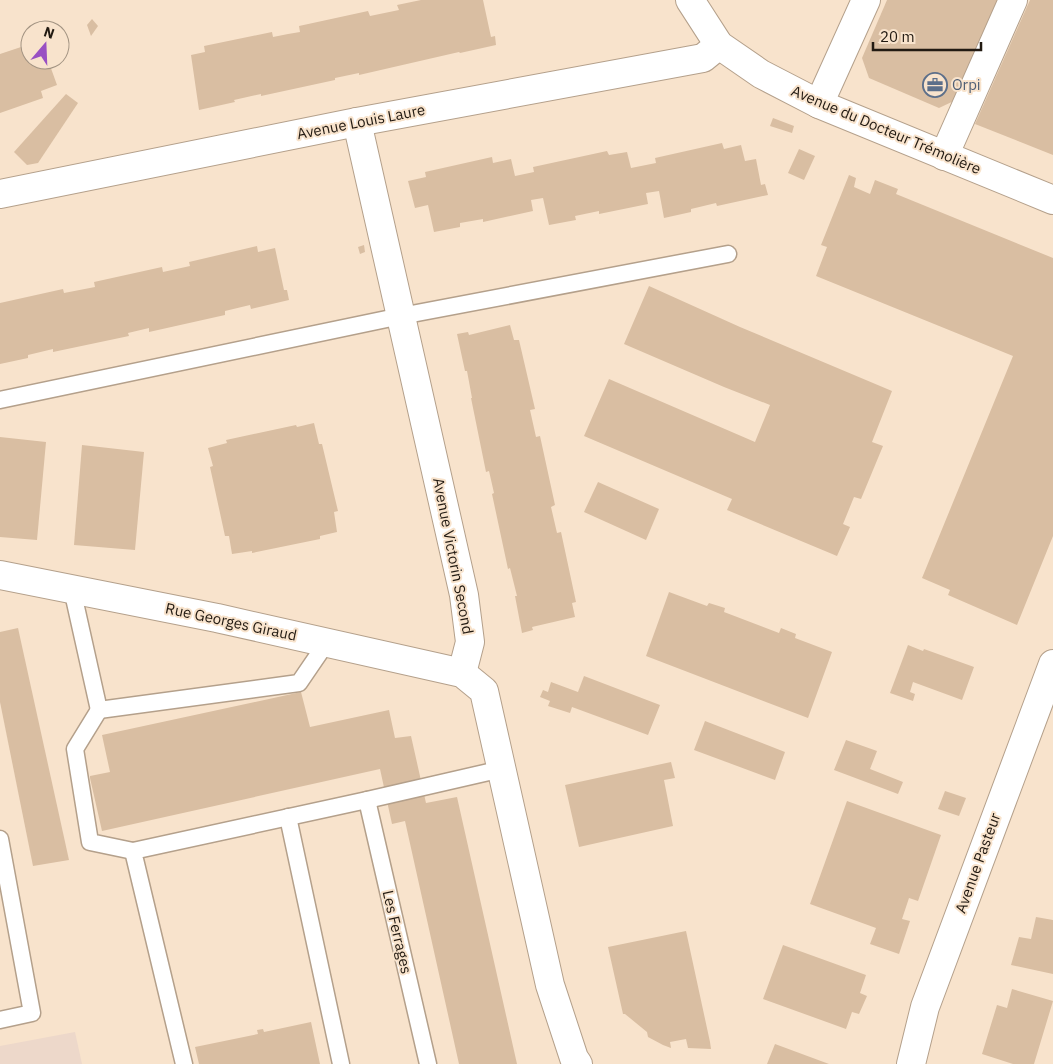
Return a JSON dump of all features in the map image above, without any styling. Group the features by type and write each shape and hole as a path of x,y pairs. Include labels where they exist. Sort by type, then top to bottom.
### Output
{"street":[{"name":"Avenue du Docteur Trémolière","path":"690,0 719,45 761,74 819,104 1053,200"},
{"path":"819,104 866,0"},
{"path":"944,156 1013,0"},
{"name":"Avenue Louis Laure","path":"0,194 357,122 703,58 719,45"},
{"name":"Avenue Victorin Second","path":"357,122 464,595 470,642 462,673"},
{"name":"Rue Georges Giraud","path":"0,575 217,618 462,673"},
{"name":"Avenue Pasteur","path":"911,1064 925,1008 1053,664"},
{"path":"462,673 484,691 550,984 574,1058 578,1064"}],"lane":[{"path":"0,400 401,316 728,254"},
{"path":"72,589 99,710 75,749 90,842 133,851 502,769"},
{"path":"99,710 299,683 326,642"},
{"name":"Les Ferrages","path":"367,800 428,1064"},
{"path":"288,818 341,1064"},
{"path":"0,839 32,1013 0,1020"},
{"path":"133,851 184,1064"}],"shaded area":[{"path":"75,1032 82,1064 0,1064 0,1046"}],"building":[{"path":"421,0 483,0 491,37 495,36 496,45 359,75 359,73 335,78 335,80 261,96 261,94 199,110 191,55 205,52 204,46 272,32 273,37 300,32 299,26 368,11 370,16 399,10 397,5"},
{"path":"887,0 1000,0 958,99 939,108 869,78 862,58"},
{"path":"1030,0 1053,0 1053,155 975,124"},
{"path":"92,19 98,26 91,36 87,25"},
{"path":"20,47 20,70 52,70 57,85 41,91 43,98 0,113 0,54"},
{"path":"66,94 78,103 38,163 27,165 14,152"},
{"path":"773,118 794,126 792,133 770,126"},
{"path":"722,143 724,149 741,145 745,161 756,159 761,185 765,184 768,195 717,206 716,203 691,209 691,212 664,218 659,191 646,193 648,204 599,214 599,211 575,216 576,220 549,225 543,198 531,200 533,211 483,222 483,219 460,223 460,227 434,232 428,205 415,208 408,181 426,177 425,172 492,157 493,163 511,159 515,176 534,172 533,167 607,151 609,155 627,152 631,168 656,163 655,158"},
{"path":"799,149 815,156 804,180 788,173"},
{"path":"849,175 856,178 854,187 870,194 875,180 898,189 896,194 1053,258 1053,536 1017,625 948,595 950,590 922,578 1013,356 816,276 827,247 821,245"},
{"path":"364,245 365,252 360,254 358,247"},
{"path":"257,246 258,252 275,248 284,290 287,290 289,300 251,309 250,305 225,311 225,315 149,332 149,328 128,333 129,336 53,352 53,349 28,355 28,358 0,364 0,303 63,289 64,293 95,287 94,282 162,267 163,272 190,266 189,262"},
{"path":"649,286 740,327 892,391 872,442 883,446 861,499 854,497 843,524 850,527 837,556 727,510 732,499 584,436 609,379 755,442 770,405 624,344"},
{"path":"510,325 514,340 519,340 535,409 530,410 536,437 540,436 555,505 551,507 557,533 561,532 576,602 572,603 575,617 532,627 533,630 522,633 515,596 517,596 510,568 508,569 492,494 494,493 489,471 486,472 467,371 465,371 457,334 468,332 469,335"},
{"path":"314,423 319,444 322,444 338,511 334,512 337,532 320,536 320,539 252,553 252,551 232,554 229,536 225,536 210,467 213,466 208,448 227,443 226,440"},
{"path":"0,437 46,442 37,540 0,537"},
{"path":"82,445 144,452 135,550 74,545"},
{"path":"598,482 659,509 646,540 584,512"},
{"path":"669,592 707,606 709,603 725,608 724,612 779,633 781,628 796,634 795,638 832,652 808,718 646,656"},
{"path":"18,628 69,860 33,866 0,702 0,632"},
{"path":"908,645 974,667 962,700 913,682 910,692 915,694 913,701 890,693"},
{"path":"584,676 660,705 648,735 572,707 570,713 548,706 550,701 540,697 543,690 548,692 551,682 578,692"},
{"path":"301,692 310,727 389,710 395,738 411,736 426,803 457,797 517,1064 459,1064 405,821 392,824 380,769 102,831 90,776 110,772 102,735"},
{"path":"705,721 785,752 775,780 694,750"},
{"path":"846,740 877,751 870,769 903,782 898,794 834,770"},
{"path":"671,762 675,778 664,780 673,826 579,847 565,785"},
{"path":"945,791 966,798 959,816 938,809"},
{"path":"847,801 941,835 918,901 909,898 902,919 910,921 899,954 870,944 876,928 810,904"},
{"path":"1036,917 1053,920 1053,974 1011,965 1019,937 1031,939"},
{"path":"686,931 711,1049 688,1048 686,1039 670,1042 671,1048 663,1045 648,1037 647,1032 623,1014 608,947"},
{"path":"783,945 866,975 860,993 867,996 859,1014 852,1012 846,1029 763,999"},
{"path":"1012,989 1053,1001 1034,1064 1013,1064 982,1054 997,1005 1007,1008"},
{"path":"311,1022 320,1064 199,1064 195,1047 258,1034 257,1030 263,1029 264,1032"},
{"path":"775,1044 829,1064 767,1064"}],"place":[{"name":"Orpi","path":"935,85"}]}
